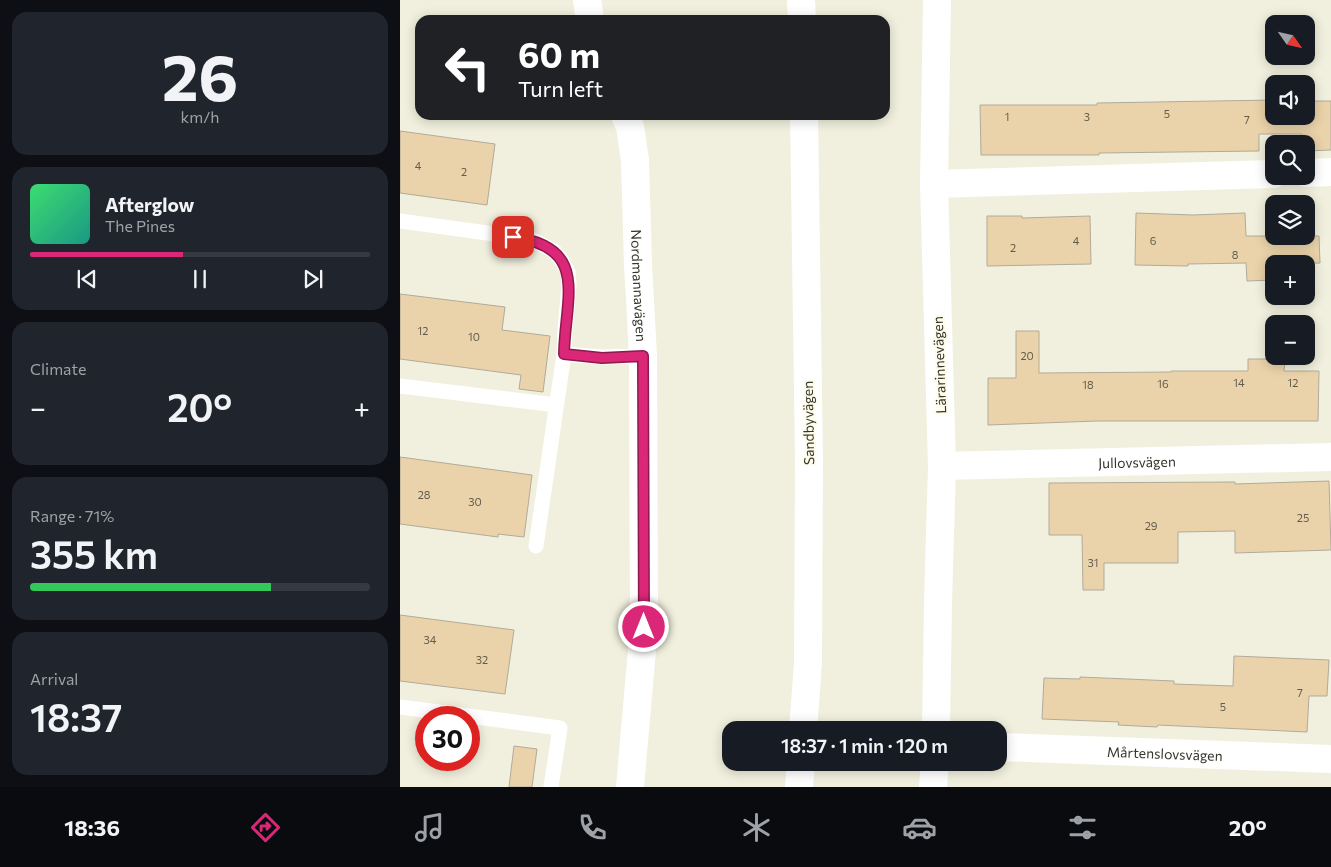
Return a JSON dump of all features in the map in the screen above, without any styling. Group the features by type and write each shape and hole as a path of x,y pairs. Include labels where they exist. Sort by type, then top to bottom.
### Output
{"street":[{"path":"587,0 589,15"},
{"path":"801,0 802,15"},
{"name":"Lärarinnevägen","path":"936,721 942,466 934,184 937,0"},
{"name":"Nordmannavägen","path":"627,120 630,127 635,160 643,356 644,627 630,787"},
{"name":"Sandbyvägen","path":"804,120 809,470 808,663 804,721"},
{"path":"1315,173 1331,172"},
{"path":"934,184 1265,174"},
{"name":"Jullovsvägen","path":"942,466 1331,457"},
{"name":"Mårtenslovsvägen","path":"1007,747 1331,759"},
{"path":"799,787 800,771"},
{"path":"933,787 934,771"}],"lane":[{"path":"400,221 531,239 554,251 568,272 564,354 536,546"},
{"path":"564,354 602,358 643,356"},
{"path":"400,386 556,405"},
{"path":"400,708 560,728 551,787"}],"building":[{"path":"1265,100 1265,125 1315,125 1315,101 1331,101 1331,150 1315,151 1315,135 1259,134 1259,151 1099,153 1099,155 981,155 980,105 1097,105 1097,103"},
{"path":"400,131 495,144 487,205 400,193"},
{"path":"1136,213 1193,215 1245,213 1246,236 1265,236 1265,245 1315,245 1315,236 1319,236 1320,263 1315,263 1315,255 1265,255 1265,280 1247,281 1246,263 1188,264 1188,266 1135,265"},
{"path":"987,216 1022,216 1022,218 1090,216 1091,264 987,266"},
{"path":"400,294 505,307 502,330 550,336 543,392 519,389 521,375 400,359"},
{"path":"1016,331 1039,331 1039,373 1248,371 1248,359 1265,359 1265,365 1284,365 1284,371 1319,371 1318,421 1097,421 988,425 988,378 1016,378"},
{"path":"400,457 532,475 524,537 498,534 498,537 400,524"},
{"path":"1329,481 1331,550 1235,553 1235,531 1178,532 1178,563 1104,563 1104,590 1083,590 1082,535 1049,535 1049,483 1235,482 1235,484"},
{"path":"400,615 514,630 505,694 400,681"},
{"path":"1234,656 1329,660 1327,696 1309,696 1307,732 1158,725 1157,727 1118,725 1119,722 1042,719 1044,678 1080,679 1080,677 1174,681 1174,684 1233,686"},
{"path":"514,746 537,749 532,787 509,787"}],"route":[{"path":"513,237 531,239 544,244 554,251 568,272 569,286 564,329 564,354 602,358 643,356 644,627"}]}
